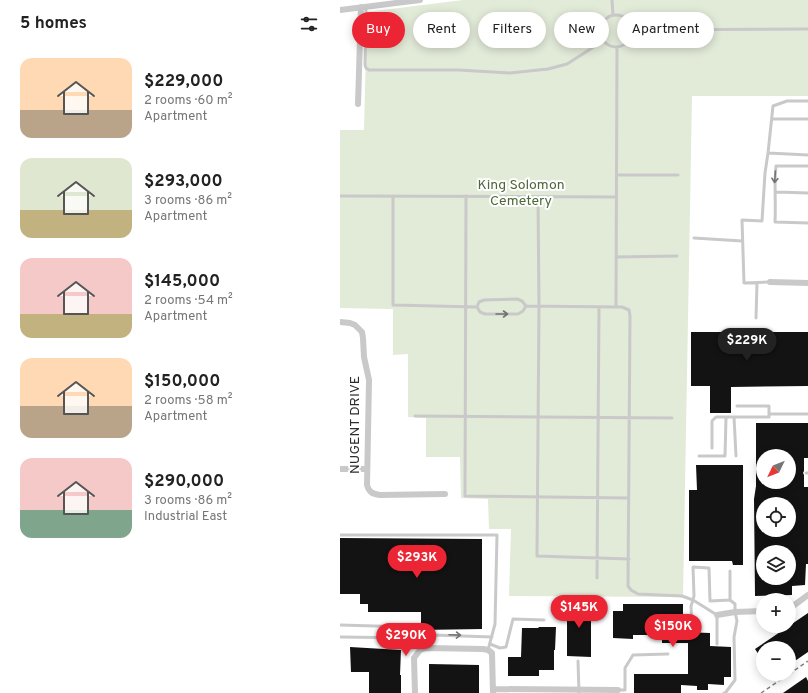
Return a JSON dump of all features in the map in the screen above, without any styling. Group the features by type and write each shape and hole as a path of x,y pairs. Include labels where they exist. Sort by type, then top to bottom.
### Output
{"street":[{"path":"340,10 387,2 420,0"},
{"path":"358,104 363,7"},
{"path":"770,282 808,283"},
{"name":"NUGENT DRIVE","path":"340,322 355,325 362,332 364,357 369,380 367,485 369,490 372,494 376,495 445,494"},
{"path":"340,469 368,469"},
{"path":"796,604 808,596"},
{"path":"717,615 735,612 756,611"},
{"path":"415,693 414,658 420,650 433,648 487,648 492,653 493,691 618,690"}],"lane":[{"path":"612,0 613,15"},
{"path":"363,7 365,65 369,70 458,70 510,73 548,70 567,64 592,48"},
{"path":"609,17 617,15"},
{"path":"714,30 808,29"},
{"path":"616,307 618,48"},
{"path":"770,282 744,283 742,220 762,222 765,172 774,106 786,101 808,101"},
{"path":"772,119 808,119"},
{"path":"768,153 808,155"},
{"path":"808,166 776,166 774,182 776,192 775,222 808,223"},
{"path":"616,176 678,175"},
{"path":"776,192 808,193"},
{"path":"340,196 616,197"},
{"path":"393,196 393,305 477,307"},
{"path":"466,196 465,496 629,498"},
{"path":"538,197 539,306 537,556 628,558"},
{"path":"694,238 742,241"},
{"path":"616,257 677,256"},
{"path":"756,318 757,282"},
{"path":"477,307 480,302 484,300 504,299 518,299 526,306"},
{"path":"477,307 480,312 485,314 518,314 523,311 526,306"},
{"path":"526,306 622,307 629,310 630,417 628,586 631,590 638,594 682,596 693,600 717,615 717,644"},
{"path":"597,578 599,417 598,307"},
{"path":"712,448 712,421 716,418 769,417 769,406 737,406"},
{"path":"769,414 808,414"},
{"path":"415,416 672,418"},
{"path":"734,417 736,456"},
{"path":"699,456 725,456 726,418"},
{"path":"340,535 497,535 495,624 492,637 487,648 506,647 512,619 544,620"},
{"path":"692,629 691,606 694,596 693,567 709,568 710,601 730,600 735,604 737,621 734,638 735,680 724,693"},
{"path":"730,571 730,600"},
{"path":"340,625 409,627 419,640 423,649"},
{"path":"340,637 406,638 419,640 433,634 492,637"},
{"path":"618,690 625,690 625,668 633,655 668,654"},
{"path":"578,661 578,691"}],"green space":[{"name":"King Solomon Cemetery","path":"463,0 808,0 808,96 692,96 683,597 509,596 511,529 489,529 488,499 461,498 460,457 426,457 426,418 408,417 408,354 393,355 393,309 340,308 340,130 364,130 366,48 405,48 405,12 367,12"}],"building":[{"path":"691,332 808,332 808,386 731,387 731,413 710,413 710,386 691,386"},
{"path":"756,423 808,423 808,458 804,458 803,473 804,487 808,487 808,564 806,564 805,585 792,586 792,593 756,593 755,596 754,499 756,486 756,489 796,489 796,449 756,449"},
{"path":"696,465 743,465 743,565 733,565 732,561 689,561 689,490 697,490"},
{"path":"340,538 482,539 482,629 421,630 421,612 368,612 368,604 360,604 360,594 340,594"},
{"path":"563,603 591,604 591,657 567,656 567,614 563,614"},
{"path":"623,604 683,604 683,632 710,633 710,646 731,647 731,677 724,677 724,685 708,684 708,690 697,690 697,686 681,685 681,693 634,693 634,674 688,674 688,643 662,643 662,635 633,635 633,639 613,638 613,611 623,611"},
{"path":"808,613 808,652 796,660 796,641 767,641 779,633 796,633 796,621"},
{"path":"556,627 554,670 539,670 539,676 508,676 508,657 521,657 522,628"},
{"path":"350,647 401,650 401,693 369,693 369,672 351,672"},
{"path":"429,664 479,665 479,693 429,693"},
{"path":"806,677 808,681 808,693 783,693"}],"railway":[{"path":"796,669 808,661"},
{"path":"761,693 779,681"}]}
